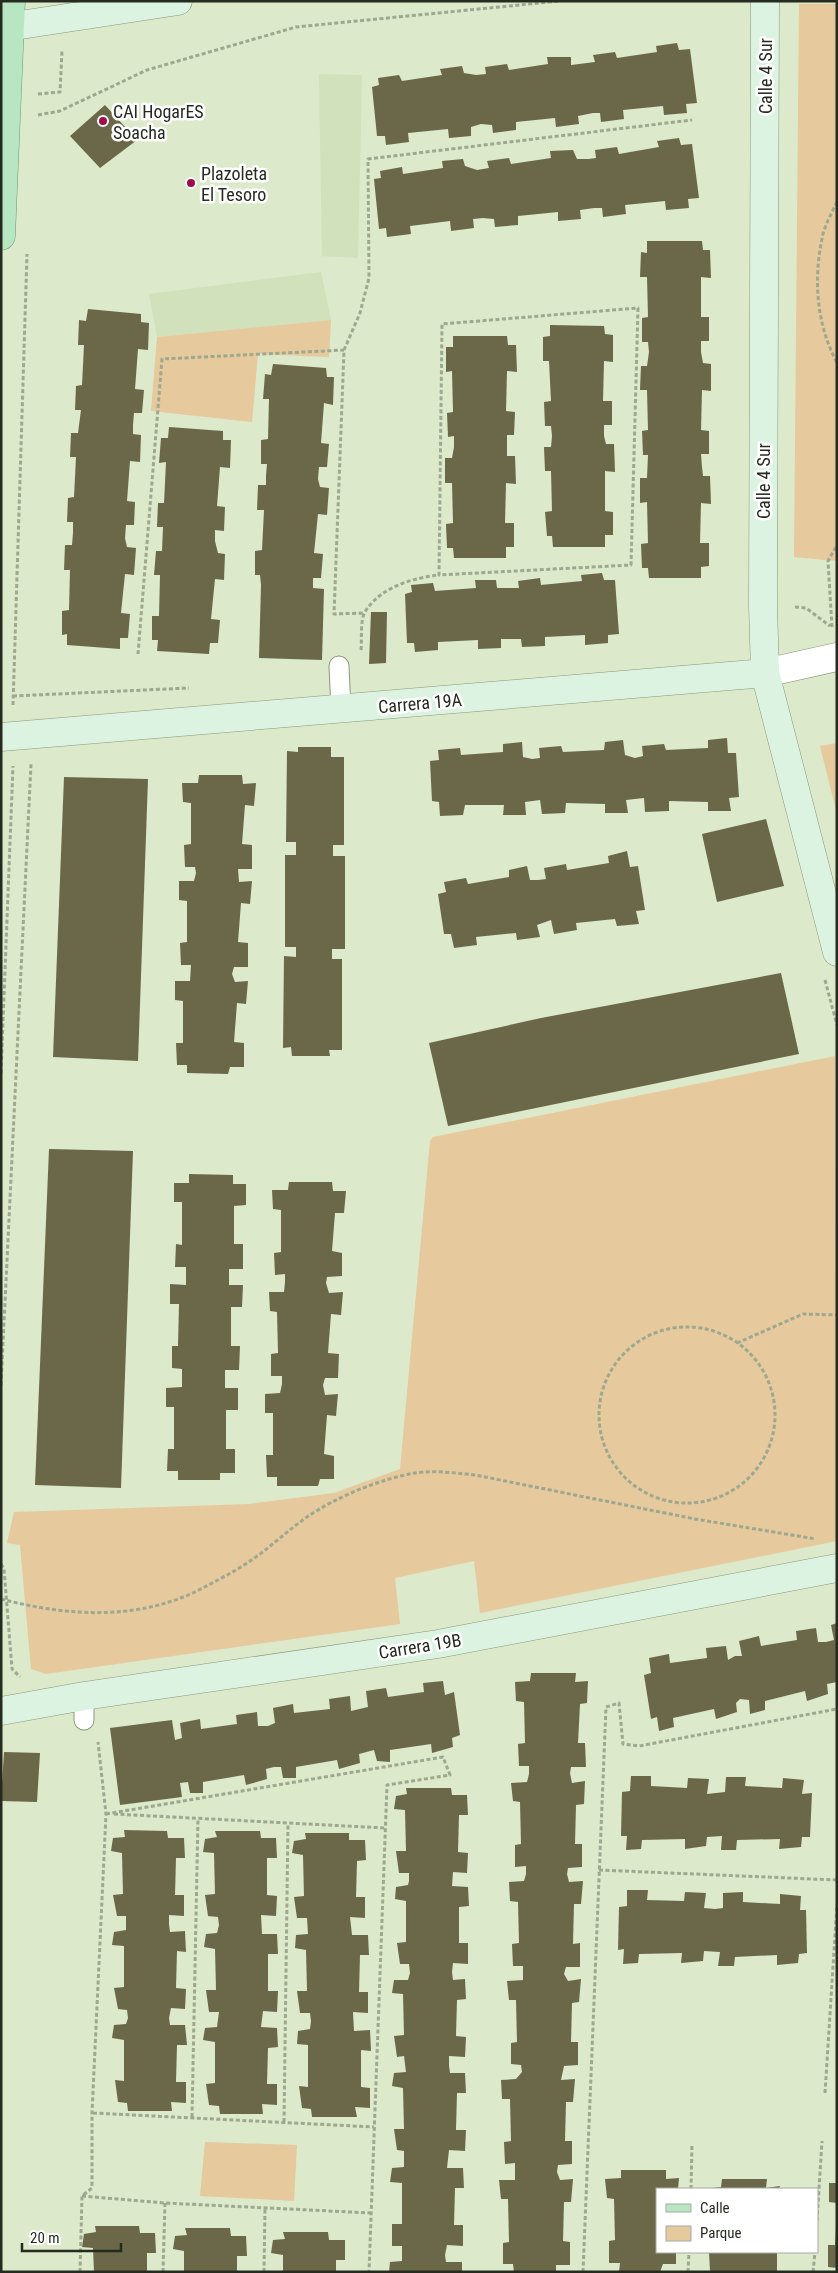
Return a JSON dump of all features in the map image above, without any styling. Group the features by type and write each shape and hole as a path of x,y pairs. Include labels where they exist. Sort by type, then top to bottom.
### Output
{"main road":[{"path":"1,236 8,99 8,19 63,18 178,1"},
{"name":"Calle 4 Sur","path":"765,1 763,604 765,673 830,961"},
{"name":"Carrera 19A","path":"8,736 341,710 765,673"},
{"name":"Carrera 19B","path":"1,1711 84,1708 438,1644 837,1568"}],"street":[{"name":"Carrera 19A","path":"765,673 837,657"}],"lane":[{"path":"339,673 341,710"}],"path":[{"path":"32,116 60,110 147,70 296,27 560,1"},
{"path":"8,99 60,92 63,18"},
{"path":"364,613 334,614 344,350 360,313 368,278 368,159 692,120"},
{"path":"837,202 824,233 817,286 825,340 837,363"},
{"path":"1,1073 8,736 13,696 28,244"},
{"path":"339,673 360,681 364,613 382,594 415,578 439,575 631,565 638,308 442,324 439,575"},
{"path":"138,654 162,359 344,350"},
{"path":"835,628 828,561 837,545"},
{"path":"763,604 806,608 835,628"},
{"path":"13,696 191,688"},
{"path":"1,1385 31,761"},
{"path":"830,961 837,1025"},
{"path":"737,1343 802,1314 837,1315"},
{"path":"699,1327 728,1336 737,1343 752,1354 768,1379 776,1408 774,1436 763,1462 744,1483 719,1497 692,1503 664,1500 638,1488 617,1469 604,1444 599,1416 603,1386 618,1360 640,1340 668,1329 699,1327"},
{"path":"1,1598 70,1612 99,1614 126,1612 165,1603 196,1591 230,1573 329,1504 359,1490 415,1473 432,1472 476,1476 695,1519 825,1540"},
{"path":"584,2272 606,1707 619,1703 623,1744 639,1746 837,1710"},
{"path":"80,2272 82,2196 92,2188 92,2113 106,1814 98,1738"},
{"path":"106,1814 443,1757 450,1775 387,1785 369,2272"},
{"path":"106,1814 385,1828"},
{"path":"192,2117 198,1818"},
{"path":"284,2122 288,1823"},
{"path":"599,1870 837,1880"},
{"path":"825,2094 837,1904"},
{"path":"92,2113 374,2127"},
{"path":"818,2205 822,2141"},
{"path":"691,2188 692,2144"},
{"path":"82,2196 165,2203 371,2214"},
{"path":"163,2272 165,2203"},
{"path":"264,2272 265,2207"},
{"path":"688,2253 688,2272"},
{"path":"813,2272 815,2253"}],"shaded area":[{"path":"319,74 362,75 358,258 322,256"},
{"path":"321,272 331,320 157,337 149,294"}],"green space":[{"path":"799,4 837,4 837,561 794,557"},
{"path":"331,320 329,357 258,354 252,422 151,411 157,337"},
{"path":"837,743 837,814 820,746"},
{"path":"835,1056 837,1541 480,1613 474,1561 395,1578 400,1624 46,1674 31,1669 20,1545 7,1543 14,1512 249,1504 334,1493 400,1469 430,1141 433,1137"},
{"path":"205,2142 297,2145 294,2201 200,2196"}],"building":[{"path":"677,43 679,50 690,49 697,103 686,104 687,113 664,115 663,106 623,110 624,119 601,122 600,113 593,113 578,116 579,124 556,127 555,118 516,122 516,130 493,133 492,125 481,124 471,127 471,136 449,138 448,129 408,133 409,142 386,145 385,136 377,136 372,87 379,85 378,78 399,75 402,81 442,75 440,69 462,66 464,73 486,74 485,67 507,64 509,70 548,64 547,57 571,57 571,65 595,62 593,55 615,52 617,58 657,52 656,46"},
{"name":"CAI HogarES Soacha","path":"105,105 137,140 100,168 70,136"},
{"path":"679,138 681,145 692,144 699,198 688,199 689,208 666,210 665,201 625,205 626,214 603,217 602,208 594,208 580,210 581,219 558,221 558,212 518,216 518,225 495,227 494,219 483,218 473,219 474,228 451,231 450,221 410,226 411,234 387,237 386,228 379,229 374,179 381,178 380,171 402,167 403,174 443,168 442,161 463,159 465,166 477,170 489,168 487,161 509,158 511,164 551,158 550,151 573,150 577,159 589,159 596,158 595,150 617,147 619,154 659,147 657,141"},
{"path":"647,241 702,241 703,250 710,250 711,278 701,277 701,317 709,317 709,341 701,341 701,352 703,363 711,364 711,391 702,390 701,430 709,431 709,454 701,454 703,476 710,476 711,504 701,503 700,543 709,543 709,566 701,567 701,578 649,578 648,568 642,568 641,544 648,543 647,502 640,503 640,478 647,478 648,455 643,455 642,431 648,430 647,390 640,390 641,366 647,366 649,352 648,342 642,342 642,318 648,317 647,277 640,277 641,252 647,253"},
{"path":"88,309 141,314 141,322 149,323 148,350 138,349 135,389 144,390 142,413 134,413 133,434 141,435 140,462 130,461 127,501 135,502 134,525 126,525 125,538 127,547 136,548 134,575 125,574 121,613 130,614 128,638 120,638 120,649 67,645 67,634 62,635 62,611 69,610 70,570 64,570 65,545 72,545 73,533 73,522 67,522 68,498 74,497 76,457 70,457 71,433 78,433 81,410 75,410 76,386 82,385 84,345 78,345 79,320 86,321"},
{"path":"550,325 604,326 605,334 613,335 613,362 604,361 603,401 612,401 612,425 604,425 604,436 606,444 614,444 615,472 605,471 605,511 613,512 613,535 605,535 605,547 553,547 552,536 547,536 545,512 552,511 551,471 545,471 544,447 551,447 552,436 551,426 545,426 544,402 551,401 549,361 543,361 543,337 550,336"},
{"path":"453,336 507,336 508,345 516,345 517,372 507,371 506,411 515,412 514,435 507,435 507,456 515,456 516,484 506,483 505,523 514,523 514,547 506,547 506,558 454,558 453,548 447,548 446,524 453,523 452,483 445,483 445,458 452,458 454,436 448,437 447,413 453,412 452,371 446,372 446,347 453,347"},
{"path":"273,364 326,368 327,377 334,377 333,405 324,403 321,443 329,444 327,467 319,467 318,479 320,487 329,488 327,515 318,514 314,553 323,554 321,578 313,578 313,588 324,589 322,660 259,658 261,585 260,575 255,575 255,551 262,550 264,510 257,510 258,485 266,485 267,464 261,464 261,440 268,439 269,399 263,399 265,374 271,375"},
{"path":"169,427 223,431 223,440 231,440 230,468 220,467 217,506 225,507 224,531 215,530 215,541 218,553 225,554 224,580 215,579 211,619 220,620 218,643 210,643 209,654 157,651 158,640 152,640 152,616 159,616 160,575 154,575 156,551 162,551 163,527 157,527 158,503 164,503 166,462 159,463 161,438 168,438"},
{"path":"602,573 604,580 615,580 619,634 608,635 608,643 585,645 585,635 545,637 545,646 522,647 521,639 501,639 501,648 478,649 478,640 438,642 438,650 415,652 414,643 407,643 405,594 412,592 411,585 433,583 435,591 476,588 475,580 496,580 497,588 519,588 518,581 540,578 541,585 582,581 581,575"},
{"path":"371,612 387,612 386,663 369,664"},
{"path":"727,738 728,753 736,753 739,797 729,798 731,811 708,811 708,802 669,801 669,811 645,812 644,798 626,800 628,813 605,813 605,804 566,803 565,813 542,814 540,800 525,802 526,815 503,815 504,805 465,805 463,815 440,816 439,802 432,801 430,761 439,760 438,750 460,748 461,755 503,752 503,744 522,742 523,757 532,759 540,758 539,748 561,746 563,752 604,750 605,742 623,740 625,755 635,758 643,756 642,746 664,744 666,750 708,748 708,740"},
{"path":"298,747 331,747 331,757 344,757 344,845 333,845 333,856 345,856 345,949 332,949 332,959 342,959 342,1050 329,1050 330,1056 292,1056 291,1047 283,1048 284,956 296,957 296,947 285,947 285,855 296,855 296,842 286,842 287,751 298,752"},
{"path":"199,775 242,775 243,784 256,783 254,806 245,805 242,844 252,845 252,869 238,869 239,882 252,881 250,904 241,903 238,942 248,943 248,967 234,967 232,974 235,982 248,981 246,1004 237,1003 234,1042 244,1043 244,1067 230,1067 228,1074 187,1073 187,1065 177,1065 176,1043 183,1043 183,1001 175,1000 175,981 190,981 191,965 181,965 180,943 187,942 187,901 179,900 179,881 194,881 196,873 195,867 185,867 184,845 191,844 191,803 183,802 182,783 198,783"},
{"path":"64,777 148,779 138,1061 53,1057"},
{"path":"766,819 784,886 717,902 702,834"},
{"path":"627,851 630,867 638,866 645,910 636,911 639,924 617,926 615,919 576,923 577,930 554,934 551,920 537,925 540,937 517,940 516,933 476,937 477,945 454,948 451,934 444,934 438,894 446,892 444,882 466,878 468,884 509,877 509,870 527,866 530,880 546,879 544,868 566,864 567,870 609,863 608,856"},
{"path":"781,973 799,1054 448,1126 429,1043 541,1018"},
{"path":"49,1149 133,1151 121,1488 35,1485"},
{"path":"189,1174 233,1175 233,1184 246,1184 246,1205 234,1206 234,1244 243,1244 243,1269 229,1269 229,1285 243,1285 242,1307 231,1307 231,1346 240,1346 239,1370 225,1370 225,1388 238,1388 238,1410 226,1410 226,1449 235,1449 235,1473 220,1473 220,1480 178,1480 178,1471 167,1471 168,1449 174,1449 174,1407 166,1407 166,1388 182,1387 182,1369 172,1368 172,1346 178,1346 179,1304 170,1304 170,1284 186,1285 186,1267 175,1267 176,1244 182,1245 182,1202 174,1202 174,1183 189,1183"},
{"path":"289,1182 332,1182 333,1191 346,1191 344,1213 335,1213 332,1251 342,1253 342,1276 327,1277 326,1283 329,1293 343,1292 341,1315 331,1314 328,1353 339,1354 338,1378 325,1378 323,1385 325,1395 338,1394 336,1416 327,1415 324,1454 334,1456 334,1479 320,1479 318,1486 277,1486 277,1477 267,1477 266,1455 273,1455 273,1413 265,1413 265,1394 280,1393 282,1384 282,1376 271,1376 271,1354 278,1353 277,1312 270,1311 269,1292 284,1292 285,1282 285,1274 275,1275 274,1253 281,1252 281,1210 273,1209 272,1190 288,1190"},
{"path":"837,1623 837,1682 827,1684 828,1694 807,1701 805,1691 765,1701 765,1710 750,1714 749,1700 740,1699 736,1703 737,1712 716,1719 714,1709 673,1718 674,1727 659,1731 657,1717 651,1719 644,1675 651,1673 649,1658 669,1654 670,1663 707,1658 706,1648 726,1646 728,1660 735,1656 742,1656 739,1641 759,1636 761,1646 797,1640 796,1631 816,1628 818,1642 826,1642 834,1640 831,1625"},
{"path":"531,1673 576,1673 575,1682 588,1681 587,1703 580,1704 578,1743 585,1743 586,1767 571,1767 570,1773 572,1783 585,1781 584,1804 576,1805 575,1844 582,1844 582,1867 568,1868 567,1874 569,1882 583,1881 581,1904 574,1904 573,1944 580,1943 580,1967 566,1967 564,1974 568,1981 581,1979 579,2002 572,2003 571,2042 578,2042 578,2065 564,2066 561,2080 575,2079 573,2102 566,2102 565,2141 572,2141 572,2164 558,2165 557,2172 560,2180 573,2179 571,2202 564,2202 563,2241 570,2242 570,2265 556,2265 556,2272 514,2272 513,2264 503,2264 503,2243 509,2242 508,2199 501,2199 499,2180 515,2180 515,2163 505,2164 504,2142 511,2141 510,2099 502,2099 501,2080 516,2079 522,2072 521,2065 511,2064 511,2043 517,2042 516,2000 509,2000 507,1981 523,1980 523,1966 513,1966 512,1944 519,1943 518,1902 510,1901 509,1882 524,1881 526,1866 515,1867 515,1845 521,1844 520,1802 513,1801 511,1783 527,1782 529,1774 529,1766 519,1766 518,1744 525,1743 524,1702 516,1701 515,1682 530,1681"},
{"path":"443,1681 445,1695 454,1692 460,1735 452,1738 453,1747 432,1753 431,1744 390,1750 390,1762 377,1761 374,1750 359,1754 360,1763 339,1769 337,1760 296,1767 296,1778 283,1778 281,1767 274,1767 266,1769 267,1779 246,1785 244,1775 203,1782 203,1793 190,1793 188,1782 180,1783 182,1797 120,1805 110,1728 172,1720 175,1740 182,1738 180,1723 200,1719 201,1729 237,1724 236,1715 257,1712 258,1726 268,1726 275,1723 273,1708 293,1704 294,1713 330,1709 329,1699 350,1696 351,1711 368,1707 366,1691 386,1688 388,1697 424,1692 423,1683"},
{"path":"4,1752 40,1753 37,1802 1,1801"},
{"path":"631,1776 651,1776 651,1786 687,1788 688,1778 709,1779 707,1794 725,1792 726,1777 746,1777 745,1786 782,1788 783,1778 804,1780 802,1794 812,1793 810,1837 802,1837 801,1847 779,1849 780,1839 737,1840 736,1850 721,1850 722,1836 707,1837 706,1846 685,1849 685,1839 642,1840 641,1849 626,1850 627,1836 621,1836 622,1792 630,1791"},
{"path":"406,1788 451,1788 452,1795 467,1795 468,1815 459,1815 458,1852 468,1853 467,1873 453,1872 452,1886 468,1887 469,1906 459,1907 459,1943 468,1943 468,1964 453,1963 452,1972 453,1980 465,1979 466,1999 457,2000 456,2036 466,2037 465,2057 449,2056 450,2073 465,2073 466,2093 457,2093 456,2130 466,2130 465,2151 449,2150 447,2168 463,2168 464,2188 455,2188 454,2225 463,2225 463,2246 447,2245 445,2255 446,2262 462,2262 462,2272 389,2272 390,2262 402,2261 402,2246 392,2246 392,2224 402,2224 402,2183 390,2182 392,2168 404,2167 404,2151 397,2150 394,2129 404,2129 403,2088 392,2086 394,2073 406,2072 404,2056 397,2057 394,2036 404,2035 403,1994 392,1993 394,1980 408,1980 410,1973 409,1964 400,1964 397,1943 406,1942 406,1901 395,1899 396,1887 408,1885 409,1881 409,1873 399,1873 396,1851 406,1851 405,1810 394,1809 396,1796 407,1794"},
{"path":"124,1830 167,1831 168,1838 184,1838 185,1858 176,1858 175,1895 184,1895 184,1916 169,1915 169,1924 170,1932 185,1931 186,1952 177,1951 176,1988 186,1989 185,2009 171,2008 169,2018 170,2025 185,2025 187,2045 177,2045 176,2082 186,2082 186,2103 171,2102 172,2111 128,2111 127,2103 118,2102 115,2080 124,2081 124,2040 112,2038 114,2025 126,2024 128,2018 127,2010 118,2009 114,1988 124,1987 124,1946 112,1945 114,1932 126,1930 126,1916 117,1916 113,1895 123,1894 122,1853 111,1851 113,1838 125,1837"},
{"path":"215,1831 260,1831 261,1838 276,1838 277,1858 267,1858 267,1895 277,1896 276,1916 261,1915 262,1934 277,1934 278,1954 268,1954 268,1991 278,1991 277,2012 263,2011 261,2027 277,2028 278,2047 268,2048 267,2084 277,2084 277,2105 262,2104 263,2114 220,2114 219,2106 209,2105 206,2084 215,2083 215,2042 203,2040 205,2028 217,2027 219,2012 209,2012 206,1990 216,1990 215,1949 204,1947 206,1934 217,1933 219,1925 218,1917 208,1916 205,1895 215,1894 214,1853 203,1852 205,1839 217,1837"},
{"path":"305,1833 349,1833 349,1840 365,1840 366,1860 357,1861 356,1897 365,1897 365,1918 350,1917 352,1935 368,1935 369,1955 360,1955 359,1992 368,1992 368,2013 353,2012 354,2031 370,2030 371,2051 361,2050 361,2087 370,2088 370,2108 355,2107 357,2117 312,2117 311,2109 302,2108 299,2086 308,2087 308,2045 297,2044 298,2031 310,2029 311,2021 310,2013 300,2013 297,1991 307,1991 306,1950 295,1948 296,1935 308,1934 307,1918 297,1918 294,1897 304,1896 303,1855 292,1853 294,1841 306,1839"},
{"path":"627,1890 648,1890 647,1900 684,1901 685,1892 706,1893 704,1908 715,1909 723,1908 723,1893 743,1892 743,1902 780,1904 780,1894 801,1896 800,1910 806,1910 807,1953 799,1954 798,1963 777,1965 777,1955 735,1957 734,1966 718,1966 720,1952 704,1951 703,1961 681,1963 682,1953 639,1954 638,1963 623,1964 624,1949 618,1950 619,1907 627,1906"},
{"path":"621,2170 666,2170 666,2179 679,2178 678,2188 656,2188 656,2253 676,2253 676,2264 663,2264 660,2272 619,2272 620,2263 609,2263 609,2241 615,2240 614,2199 607,2198 605,2179 621,2178"},
{"path":"722,2179 767,2179 766,2188 712,2188 721,2187"},
{"path":"829,2183 837,2183 837,2203 829,2202"},
{"path":"95,2226 139,2226 140,2233 155,2233 156,2253 147,2253 147,2272 94,2272 93,2248 82,2247 84,2234 96,2232"},
{"path":"835,2227 837,2268 828,2267 828,2245 835,2245"},
{"path":"185,2228 230,2228 231,2236 246,2236 247,2256 237,2256 237,2272 184,2272 184,2251 173,2249 175,2236 187,2235"},
{"path":"283,2232 328,2232 329,2240 345,2240 345,2260 336,2260 336,2272 283,2272 283,2255 271,2253 273,2240 285,2239"},
{"path":"709,2253 777,2253 777,2272 710,2271"}],"place":[{"name":"CAI HogarES Soacha","path":"103,121"},
{"name":"Plazoleta El Tesoro","path":"191,183"}]}
